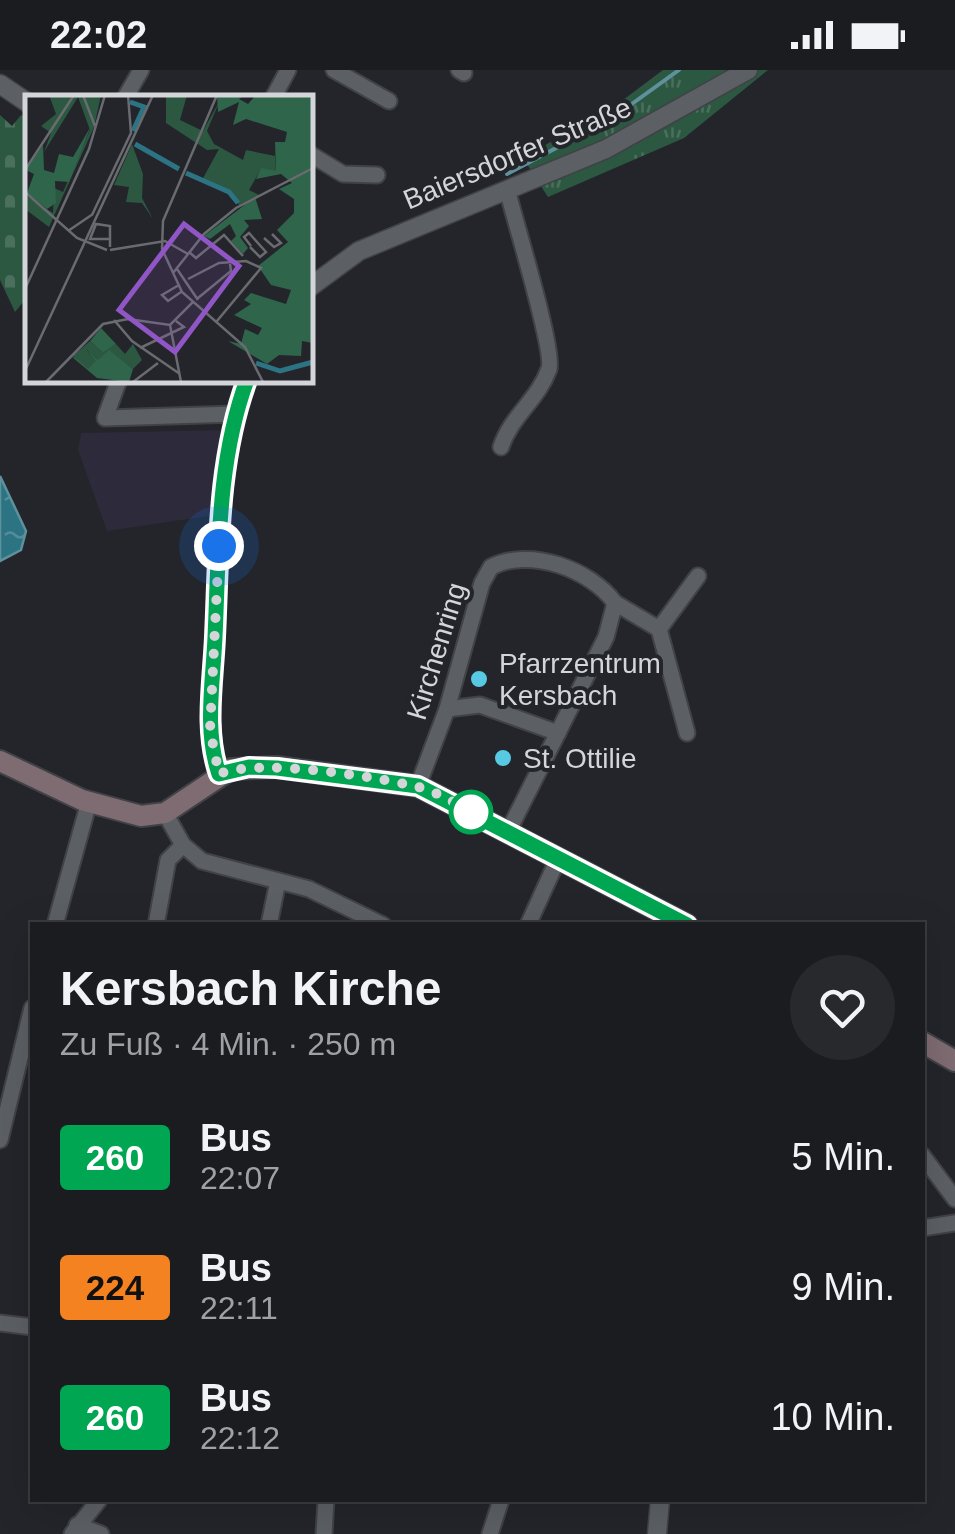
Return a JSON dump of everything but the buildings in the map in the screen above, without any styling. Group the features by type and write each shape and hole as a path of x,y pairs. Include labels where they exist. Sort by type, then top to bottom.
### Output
{"main road":[{"path":"0,762 89,802 141,816 165,813 219,774 249,767 418,786 673,922"},
{"path":"925,1044 955,1061"}],"street":[{"path":"128,95 142,70"},
{"path":"275,95 288,70"},
{"path":"334,70 389,101"},
{"name":"Baiersdorfer Straße","path":"312,286 358,251 647,128 748,70"},
{"path":"0,84 25,101"},
{"path":"312,155 343,174 377,175"},
{"path":"500,447 522,408 540,392 551,363 507,189"},
{"path":"118,382 104,418 236,414"},
{"path":"219,774 210,730 218,567 236,414 247,382"},
{"name":"Kirchenring","path":"418,786 447,709 482,582 491,567 508,558 572,569 602,585 615,603 659,628"},
{"path":"687,733 659,628 698,576"},
{"path":"507,834 533,775 599,652 615,603"},
{"path":"447,709 480,705 558,734"},
{"path":"57,922 89,802"},
{"path":"165,813 183,845 202,861 278,881 359,918"},
{"path":"157,922 168,860 183,845"},
{"path":"529,922 556,861"},
{"path":"270,922 278,881"},
{"path":"0,1140 4,1106 30,1015"},
{"path":"925,1158 955,1199"},
{"path":"925,1228 955,1223"},
{"path":"0,1323 30,1327"},
{"path":"74,1530 97,1502"},
{"path":"324,1534 326,1502"},
{"path":"490,1534 500,1502"},
{"path":"656,1534 660,1502"},
{"path":"74,1530 101,1534"}],"shaded area":[{"path":"225,430 215,515 107,531 78,450 81,433"}],"green space":[{"path":"663,70 768,70 684,138 548,197 523,158 623,100"},
{"path":"0,115 12,126 21,115 25,118 25,300 15,312 0,280"}],"water":[{"path":"0,476 26,531 21,550 0,561"}],"waterway":[{"path":"507,174 611,119 679,70"}],"bus line":[{"name":"260","path":"246,382 236,414 219,546 210,730 219,774 249,767 277,768 418,786 681,922"}],"place":[{"name":"Pfarrzentrum Kersbach","path":"479,679"},
{"name":"St. Ottilie","path":"503,758"}],"route":[{"path":"219,546 210,730 219,774 249,767 277,768 418,786 471,812"}]}
